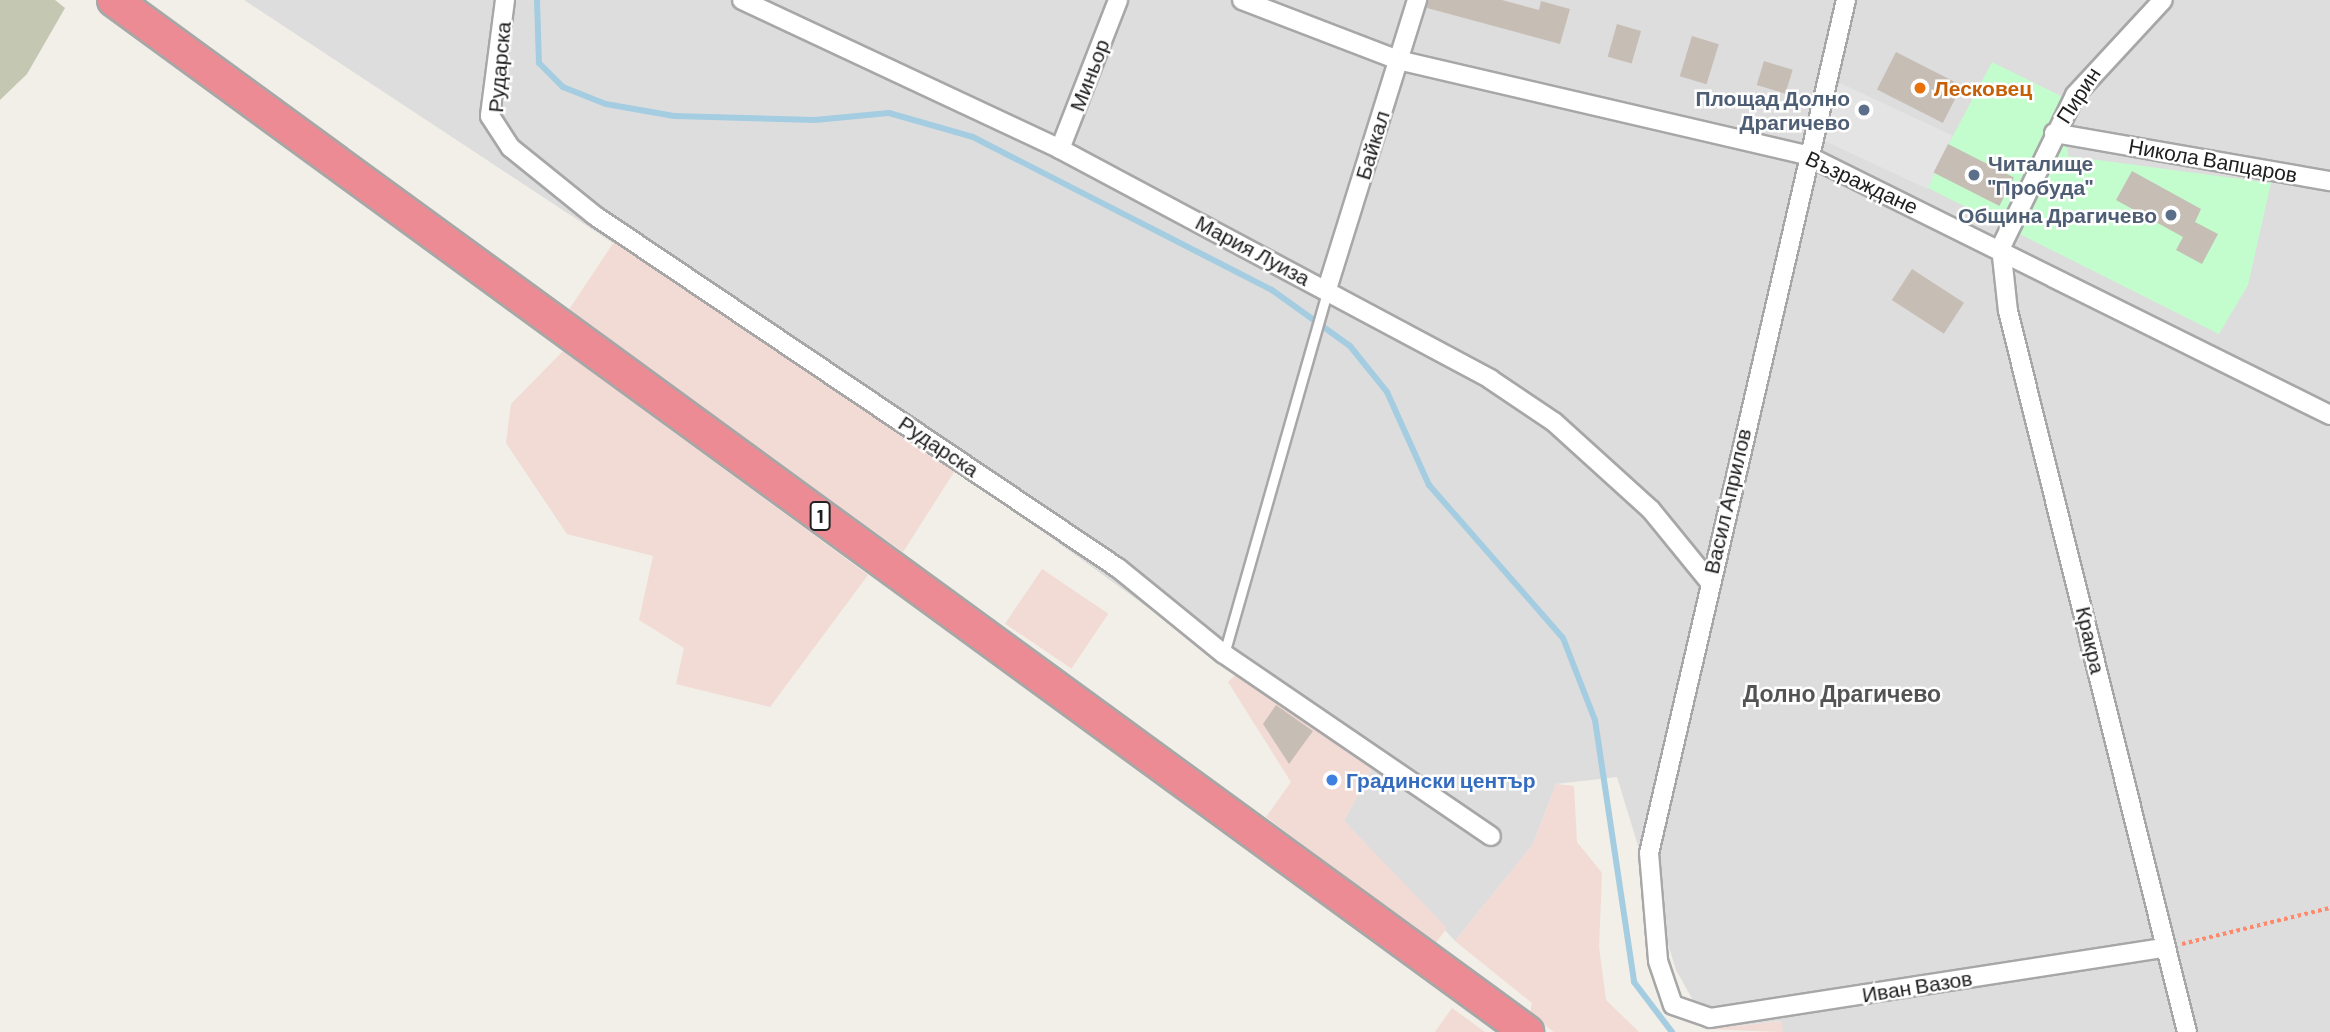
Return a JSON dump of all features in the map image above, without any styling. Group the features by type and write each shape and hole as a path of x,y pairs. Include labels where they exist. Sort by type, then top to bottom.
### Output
{"highway":[{"name":"1","path":"114,0 1527,1032"}],"street":[{"name":"Рударска","path":"505,0 491,116 511,148 594,215 1118,568 1224,654 1491,836"},
{"name":"Мария Луиза","path":"742,0 1060,149 1327,289 1554,422 1651,510 1709,580"},
{"name":"Миньор","path":"1060,149 1118,0"},
{"name":"Възраждане","path":"1242,0 1398,60 1806,155 2001,247 2330,415"},
{"name":"Байкал","path":"1327,289 1417,0"},
{"name":"Васил Априлов","path":"1674,1005 1658,961 1649,853 1806,155 1846,0"},
{"name":"Пирин","path":"2001,247 2054,133 2104,56 2163,0"},
{"name":"Никола Вапцаров","path":"2054,133 2330,181"},
{"name":"Кракра","path":"2001,247 2008,311 2163,948 2187,1032"},
{"name":"Иван Вазов","path":"1674,1005 1710,1018 2163,948"}],"lane":[{"path":"1224,654 1316,337 1327,289"}],"path":[{"path":"2163,948 2330,908"}],"shaded area":[{"path":"0,0 55,0 65,8 27,74 0,100"},
{"path":"244,0 2330,0 2330,1032 1783,1032 1781,1021 1709,1029 1676,970 1617,777 1556,784 1533,844 1455,941 1344,821 1372,769 956,469"},
{"name":"Площад Долно Драгичево","path":"1840,83 1952,135 1927,189 1815,136"},
{"path":"614,242 956,469 903,552 568,311"},
{"path":"563,351 868,575 770,707 676,684 684,648 639,620 653,556 567,534 506,443 511,404"},
{"path":"1042,569 1108,614 1071,668 1005,624"},
{"path":"1237,673 1372,769 1344,821 1447,928 1435,944 1266,817 1291,782 1228,682"},
{"path":"1556,784 1574,786 1577,842 1602,873 1599,947 1606,1000 1639,1032 1554,1032 1530,1014 1532,1003 1455,941 1533,844"},
{"path":"1452,1008 1485,1032 1435,1032"},
{"path":"1782,1021 1783,1032 1709,1029"}],"green space":[{"path":"1992,62 2065,98 2068,156 2271,183 2248,285 2219,334 1926,187"}],"building":[{"path":"1428,0 1502,0 1539,10 1541,1 1570,9 1560,44 1427,8"},
{"path":"1617,24 1641,31 1632,64 1608,57"},
{"path":"1692,36 1719,44 1706,84 1680,76"},
{"name":"Лесковец","path":"1896,52 1962,86 1943,123 1877,89"},
{"path":"1764,61 1793,70 1785,94 1757,85"},
{"name":"Читалище \"Пробуда\"","path":"1948,144 2014,178 1999,206 1933,173"},
{"name":"Община Драгичево","path":"2132,171 2201,209 2195,222 2218,234 2202,264 2176,250 2183,237 2116,200"},
{"path":"1912,269 1964,303 1944,334 1892,300"},
{"path":"1276,705 1313,731 1289,764 1263,724"}],"waterway":[{"path":"537,0 539,63 563,87 606,104 674,116 815,120 889,113 973,137 1272,290 1350,346 1387,392 1429,485 1563,638 1595,720 1634,982 1672,1032"}],"place":[{"name":"Лесковец","path":"1920,88"},
{"name":"Площад Долно Драгичево","path":"1864,110"},
{"name":"Читалище \"Пробуда\"","path":"1974,175"},
{"name":"Община Драгичево","path":"2171,215"},
{"name":"Градински център","path":"1332,780"}],"district":[{"name":"Долно Драгичево","path":"1842,693"}]}
